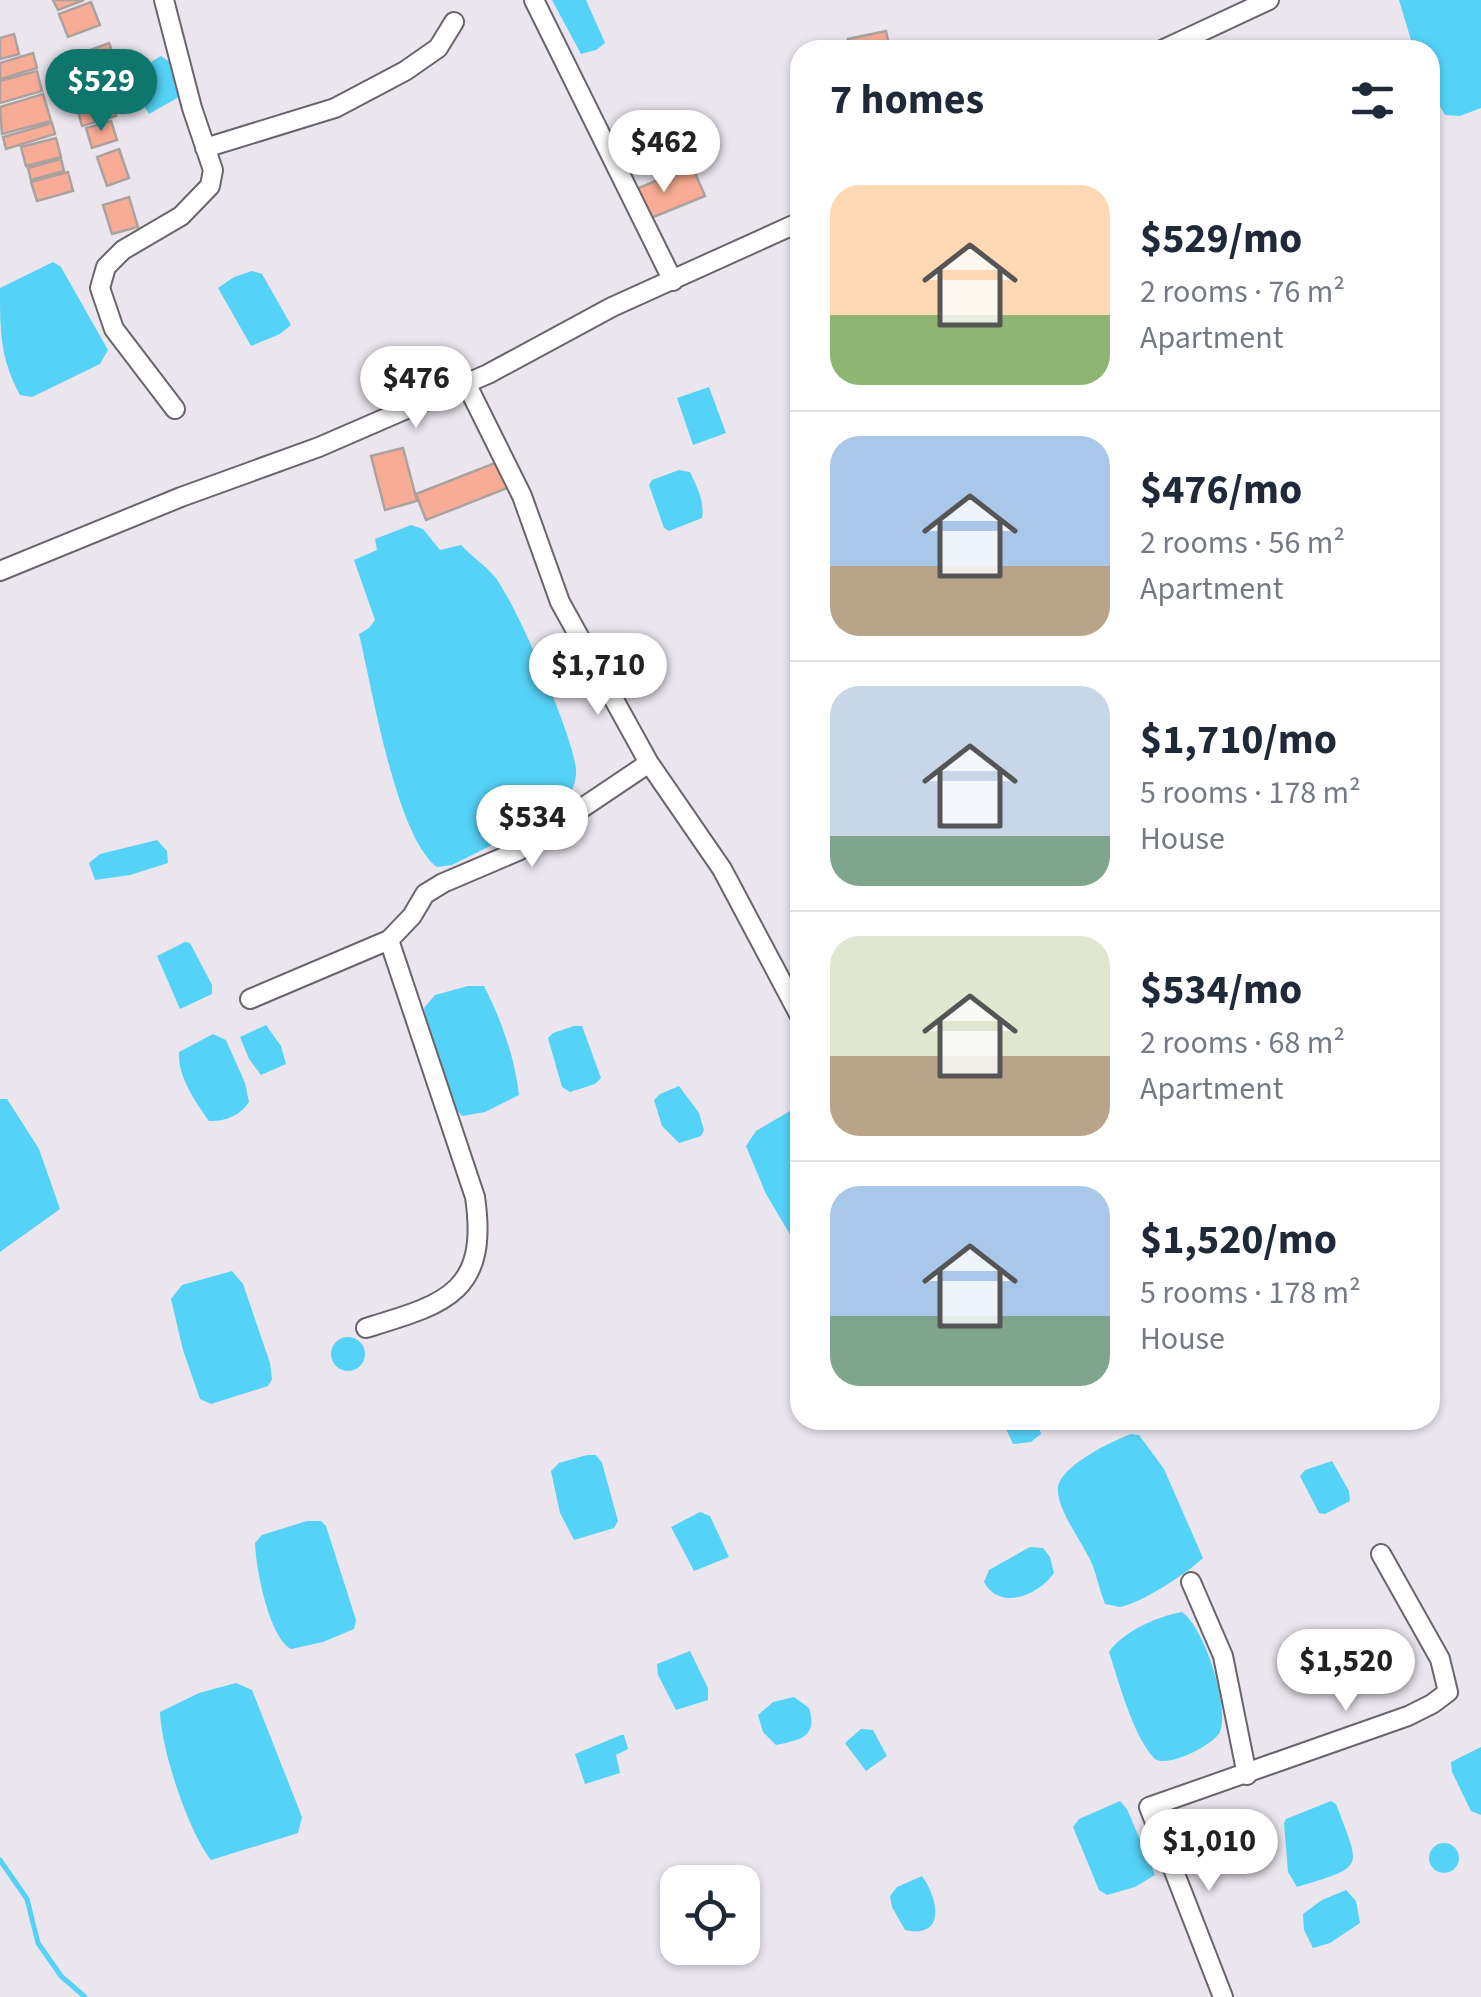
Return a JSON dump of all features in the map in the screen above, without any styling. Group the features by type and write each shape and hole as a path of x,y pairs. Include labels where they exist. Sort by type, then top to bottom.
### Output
{"street":[{"path":"164,0 213,170 210,186 181,216 124,250 106,267 100,288 114,330 175,409"},
{"path":"534,0 673,281"},
{"path":"1183,40 1269,0"},
{"path":"206,148 335,108 405,71 438,48 454,22"},
{"path":"0,570 319,447 466,384 596,315 790,227"},
{"path":"466,384 522,496 560,602 649,763 722,868 790,997"},
{"path":"250,999 389,940 412,916 425,894 442,883 518,852 649,763"},
{"path":"366,1328 444,1302 458,1288 473,1261 480,1230 474,1197 389,940"},
{"path":"1223,1997 1150,1807 1408,1716 1448,1692 1440,1659 1381,1554"},
{"path":"1191,1582 1223,1656 1247,1775"}],"water":[{"path":"552,0 586,0 605,43 581,54"},
{"path":"1399,0 1481,0 1481,108 1460,116 1445,115 1440,106 1440,40 1411,40"},
{"path":"161,56 171,63 184,94 149,114 126,77"},
{"path":"53,262 61,267 108,350 100,364 32,397 20,395 2,344 0,288"},
{"path":"252,271 262,274 291,325 251,346 218,288"},
{"path":"709,387 726,433 693,445 677,398"},
{"path":"679,470 690,472 703,512 702,518 669,531 664,528 649,485 652,480"},
{"path":"411,525 423,529 440,550 461,545 495,577 542,670 576,769 572,791 560,811 452,865 437,867 422,851 398,794 359,634 375,620 354,560 377,550 375,539"},
{"path":"157,840 167,851 168,863 130,875 95,880 89,863 100,854"},
{"path":"190,943 212,985 212,994 180,1009 157,956"},
{"path":"484,986 511,1053 519,1095 485,1112 462,1116 432,1047 424,1008 435,995"},
{"path":"266,1025 281,1046 286,1064 261,1075 240,1037"},
{"path":"582,1026 601,1078 570,1092 562,1087 548,1038"},
{"path":"213,1034 226,1040 249,1102 232,1117 209,1121 184,1079 179,1052"},
{"path":"679,1086 699,1113 704,1130 701,1136 679,1143 662,1126 654,1100"},
{"path":"0,1099 7,1099 39,1149 60,1209 0,1252"},
{"path":"790,1111 790,1234 766,1194 746,1146 756,1131"},
{"path":"232,1271 243,1284 272,1379 268,1386 211,1404 200,1399 171,1299 182,1285"},
{"path":"348,1337 360,1342 365,1354 360,1366 348,1371 336,1366 331,1354 336,1342"},
{"path":"1007,1430 1040,1430 1041,1434 1031,1442 1013,1444"},
{"path":"1131,1434 1139,1435 1164,1469 1203,1558 1164,1587 1120,1607 1105,1604 1093,1566 1066,1517 1058,1488 1077,1463"},
{"path":"596,1455 602,1463 618,1521 614,1528 574,1540 560,1513 551,1471 559,1463"},
{"path":"1332,1461 1349,1491 1350,1501 1325,1514 1319,1513 1300,1476 1305,1470"},
{"path":"700,1512 710,1516 729,1557 694,1571 671,1527"},
{"path":"307,1521 321,1521 326,1526 356,1620 354,1629 323,1642 291,1649 270,1617 255,1543 262,1535"},
{"path":"1030,1547 1043,1548 1050,1557 1054,1573 1048,1581 1020,1597 1009,1598 991,1591 984,1582 989,1570"},
{"path":"1182,1612 1199,1633 1213,1668 1222,1720 1220,1732 1209,1743 1189,1754 1160,1761 1140,1736 1109,1652 1141,1626"},
{"path":"1352,1634 1369,1660 1352,1670 1340,1658 1337,1642"},
{"path":"690,1651 708,1688 708,1700 676,1710 658,1675 657,1664"},
{"path":"236,1683 252,1690 302,1817 298,1833 211,1860 193,1830 177,1789 160,1712 199,1693"},
{"path":"794,1697 809,1708 809,1731 800,1739 776,1745 763,1732 758,1715 773,1702"},
{"path":"861,1729 873,1730 887,1756 866,1771 845,1743"},
{"path":"621,1735 628,1749 616,1755 620,1773 585,1784 575,1754"},
{"path":"1481,1747 1481,1815 1471,1811 1451,1762"},
{"path":"1120,1801 1155,1875 1135,1887 1107,1895 1099,1890 1073,1827 1079,1819"},
{"path":"1331,1801 1336,1804 1350,1842 1352,1862 1336,1874 1297,1887 1288,1872 1284,1823"},
{"path":"1444,1843 1458,1852 1459,1858 1450,1872 1444,1873 1430,1864 1429,1858 1438,1844"},
{"path":"922,1876 935,1905 933,1923 918,1931 905,1930 890,1896 897,1887"},
{"path":"1346,1890 1356,1901 1360,1923 1330,1943 1313,1948 1304,1930 1303,1914"}],"building":[{"path":"53,0 84,0 58,10"},
{"path":"91,2 100,25 68,37 59,14"},
{"path":"886,31 888,40 848,40"},
{"path":"14,34 19,54 0,59 0,38"},
{"path":"109,43 119,71 87,82 77,55"},
{"path":"33,53 37,68 0,79 0,63"},
{"path":"37,71 42,91 0,103 0,81"},
{"path":"43,94 51,121 2,134 0,107"},
{"path":"112,101 116,116 82,126 78,111"},
{"path":"111,121 117,140 92,148 86,128"},
{"path":"52,123 55,134 6,149 3,137"},
{"path":"56,138 61,157 26,166 21,147"},
{"path":"119,149 129,178 107,186 97,157"},
{"path":"61,159 64,171 31,180 28,168"},
{"path":"692,166 705,196 636,224 624,194"},
{"path":"68,172 73,191 37,201 31,182"},
{"path":"129,197 138,227 112,234 103,205"},
{"path":"403,448 417,501 385,510 371,456"},
{"path":"505,459 515,485 426,520 416,494"}],"waterway":[{"path":"0,1860 27,1899 38,1943 61,1976 85,1997"}]}
